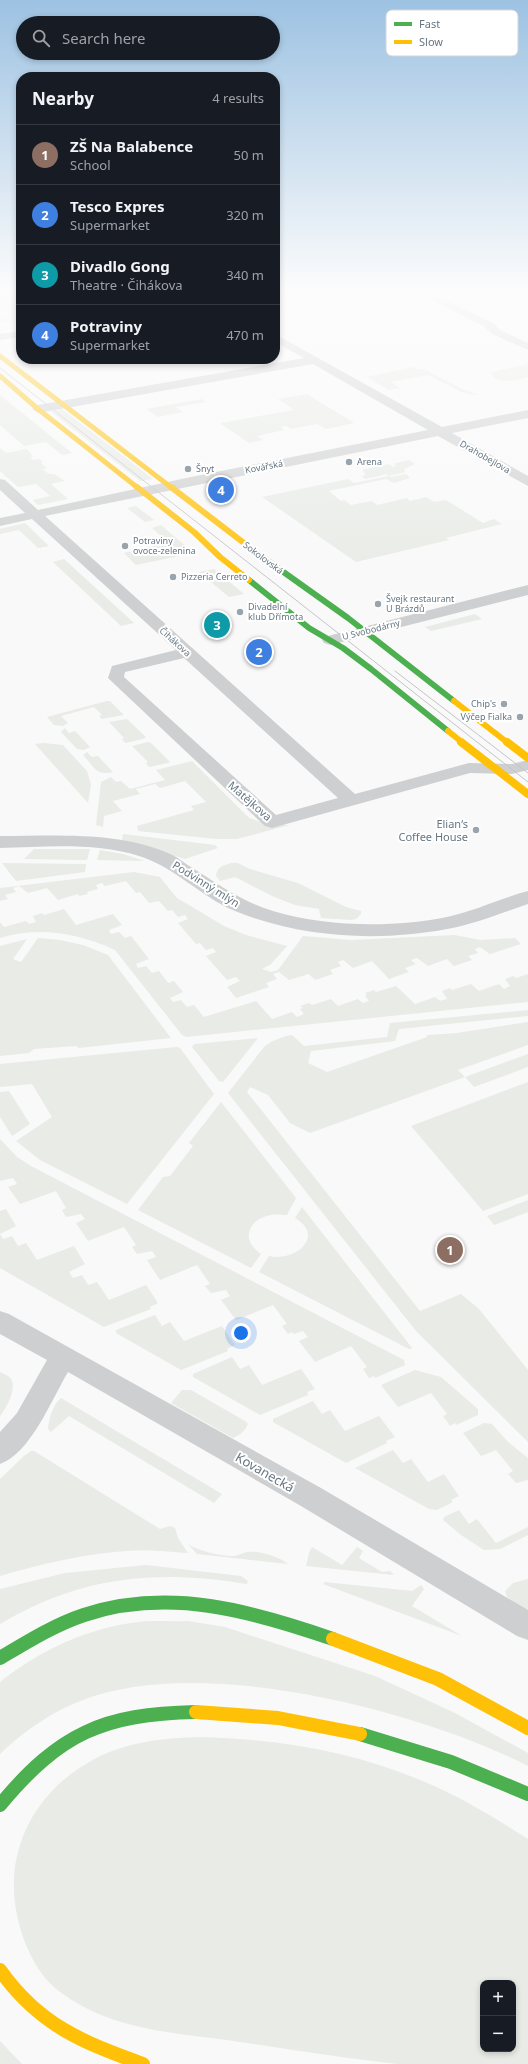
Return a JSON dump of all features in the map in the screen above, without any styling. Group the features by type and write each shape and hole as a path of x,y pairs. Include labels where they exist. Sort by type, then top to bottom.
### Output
{"main road":[{"path":"13,387 309,628 330,640 371,669 528,794"},
{"name":"Sokolovská","path":"40,387 281,571 365,631 528,758"},
{"path":"0,1658 40,1632 68,1619 98,1610 128,1604 159,1601 192,1602 225,1606 298,1626 403,1664 446,1683 528,1728"},
{"path":"0,1805 27,1770 54,1748 88,1730 115,1720 149,1713 181,1711 255,1715 303,1722 399,1743 493,1777 528,1794"},
{"path":"0,1970 14,1991 44,2018 95,2046 143,2064"}],"street":[{"path":"38,409 158,387"},
{"name":"Drahobejlova","path":"362,387 528,482"},
{"name":"Kovářská","path":"0,522 142,491 528,414"},
{"name":"Čihákova","path":"0,483 351,800"},
{"name":"U Svobodárny","path":"330,640 528,590"},
{"name":"Matějkova","path":"186,652 118,670 116,678 272,822 469,768 496,769"},
{"path":"496,769 512,769 528,765"},
{"name":"Podvinný mlýn","path":"0,842 95,842 131,847 174,863 182,870 242,907 292,922 338,929 412,927 448,922 528,897"},
{"name":"Kovanecká","path":"0,1321 311,1497 528,1626"},
{"path":"0,1452 27,1421 63,1357"}],"shaded area":[{"path":"384,387 400,388 389,390"},
{"path":"452,387 459,387 477,394 476,395 461,392"},
{"path":"307,394 354,423 326,429 317,424 291,429 287,426 281,427 284,430 257,436 263,440 249,443 220,423 294,410 278,399"},
{"path":"0,395 72,453 62,455 46,442 24,446 0,425"},
{"path":"201,399 206,402 176,407 183,412 158,417 146,409"},
{"path":"62,409 153,479 140,481 50,411"},
{"path":"0,448 6,453 27,449 33,457 30,458 33,460 39,459 47,468 42,469 65,481 51,484 68,499 38,505 33,500 50,496 36,484 18,487 0,471"},
{"path":"409,460 415,464 404,469 405,472 389,476 391,477 406,474 410,478 394,483 386,479 329,491 341,501 344,500 351,505 372,501 377,505 407,498 410,501 426,497 434,502 446,500 483,523 494,519 502,524 446,538 449,540 356,562 262,497 348,479 354,483 388,476 387,474 366,479 361,476 366,475 362,470 389,464 393,467 396,466 394,464 396,463"},
{"path":"136,506 154,520 145,522 127,508"},
{"path":"25,523 49,546 38,548 19,530 0,534 0,529"},
{"path":"161,525 194,553 136,565 124,553 169,543 152,528"},
{"path":"64,559 134,623 121,626 53,562"},
{"path":"214,569 244,594 229,597 199,572"},
{"path":"475,614 482,619 431,631 425,627"},
{"path":"110,701 124,715 102,719 99,716 102,715 94,707 61,716 68,723 63,726 54,725 47,717"},
{"path":"127,719 146,737 125,743 122,739 124,738 109,722"},
{"path":"65,728 69,733 75,731 90,747 84,750 77,749 61,732"},
{"path":"148,742 151,743 170,762 149,767 146,763 148,762 132,746"},
{"path":"43,743 63,745 87,771 91,785 88,803 35,744"},
{"path":"87,752 92,757 98,756 113,772 103,773 96,770 83,755"},
{"path":"192,761 249,818 267,824 290,825 237,839 216,839 138,831 137,826 194,810 191,806 206,802 185,781 160,788 155,784 136,789 140,794 113,801 122,811 104,816 103,827 96,825 101,782 111,777 116,782 121,781 130,789 165,780 156,770"},
{"path":"123,834 215,845 218,848 185,859 122,840"},
{"path":"34,849 90,849 87,860 24,859"},
{"path":"100,850 123,854 145,861 97,860"},
{"path":"2,863 86,864 85,872 16,881"},
{"path":"231,863 238,863 250,869 298,883 346,907 361,911 361,914 356,919 351,920 321,918 319,909 295,905 272,896 235,877 220,881 216,876 219,869"},
{"path":"134,872 160,877 177,898 224,926 246,935 287,946 271,964 262,969 271,972 278,970 303,936 351,940 454,935 481,940 515,938 521,944 490,954 480,947 475,949 478,953 468,956 472,960 454,966 447,959 428,966 417,958 411,960 416,964 405,968 409,972 389,979 372,961 353,968 343,960 338,962 341,966 330,970 333,974 315,980 309,974 289,980 279,972 273,974 277,979 266,983 269,987 236,998 227,987 240,981 236,977 227,980 206,956 216,952 213,948 206,950 200,943 196,944 178,923 188,919 185,915 178,917 172,910 168,911 159,901 149,903 140,892 136,893 126,881 105,886 102,883 96,885 98,889 87,892 88,894 79,896 78,894 58,900 47,888 28,893 19,886 13,888 16,892 5,895 8,899 0,901 0,888"},
{"path":"64,909 76,925 113,914 122,925 109,930 111,934 119,932 125,938 131,936 149,959 136,964 138,968 146,966 152,973 159,971 168,983 174,981 183,992 170,998 173,1002 181,1000 187,1007 194,1005 204,1017 256,1001 272,1019 292,1012 297,1017 304,1014 300,1009 303,1008 300,1006 309,1003 312,1005 331,999 338,1006 358,999 363,1003 369,1001 365,996 367,995 365,993 374,990 376,992 396,986 415,1004 435,997 440,1001 447,999 442,991 450,988 452,990 471,984 479,991 499,984 504,989 510,986 505,979 513,976 516,978 528,974 528,1002 186,1037 182,1035 115,950 87,939 58,933 29,932 0,938 0,922 4,927 26,921 29,924 36,922 33,916 42,913 44,915"},
{"path":"38,938 60,940 83,945 108,955 171,1038 79,1048 76,1046 34,1049 29,1053 0,1056 0,946 27,939 13,959 21,962"},
{"path":"528,1010 528,1016 399,1029 395,1041 311,1051 308,1063 327,1072 427,1037 427,1035 457,1033 528,1022 528,1045 458,1070 465,1077 310,1133 290,1123 268,1095 250,1087 247,1092 420,1311 461,1294 479,1309 528,1370 528,1442 416,1331 228,1093 264,1047 285,1036 292,1035 304,1046 387,1037 390,1023"},
{"path":"258,1038 223,1082 219,1081 192,1047 194,1044"},
{"path":"177,1047 180,1048 214,1094 127,1204 40,1160 16,1141 52,1117 32,1084 0,1087 0,1064"},
{"path":"528,1054 528,1067 474,1087 465,1077"},
{"path":"528,1082 528,1194 483,1211 411,1126"},
{"path":"9,1091 30,1124 12,1136 0,1117 0,1092"},
{"path":"221,1102 296,1198 287,1215 263,1217 252,1225 249,1237 250,1243 261,1254 251,1268 138,1210 163,1177 170,1176 193,1146 189,1143"},
{"path":"0,1139 17,1157 31,1166 404,1360 405,1365 375,1378 374,1376 369,1378 363,1369 367,1367 351,1346 315,1362 299,1341 308,1337 303,1331 288,1334 282,1326 287,1324 273,1305 236,1320 221,1300 230,1296 226,1290 211,1293 205,1286 210,1284 197,1265 160,1280 147,1260 156,1257 152,1251 137,1254 132,1247 136,1245 124,1227 88,1241 76,1223 85,1219 81,1214 66,1217 62,1210 66,1208 56,1191 20,1204 8,1187 17,1184 13,1178 0,1181"},
{"path":"528,1200 528,1212 494,1225 487,1216"},
{"path":"302,1207 412,1348 411,1349 259,1272 269,1256 279,1257 288,1255 297,1251 307,1240 308,1232 304,1225 295,1218"},
{"path":"6,1209 16,1226 0,1234 0,1211"},
{"path":"0,1234 3,1239 12,1236 18,1246 26,1243 37,1260 74,1246 85,1264 69,1272 73,1278 82,1275 88,1285 97,1282 109,1300 146,1285 158,1303 150,1307 151,1309 104,1327 0,1268"},
{"path":"155,1315 162,1326 170,1322 184,1341 222,1326 235,1345 227,1349 228,1351 181,1370 116,1333 116,1330"},
{"path":"232,1357 240,1369 249,1365 262,1385 301,1369 315,1389 307,1392 308,1395 260,1415 193,1377 193,1374"},
{"path":"415,1370 441,1377 478,1409 478,1415 456,1425 455,1423 450,1426 443,1416 447,1414 431,1393 398,1407 381,1385"},
{"path":"0,1372 7,1375 11,1379 13,1389 10,1399 0,1416"},
{"path":"182,1390 191,1390 245,1421 248,1424 247,1426 238,1436 233,1438 171,1403"},
{"path":"61,1398 222,1494 214,1503 69,1416 51,1432 48,1429 50,1416"},
{"path":"313,1401 322,1414 330,1410 345,1431 379,1416 395,1437 386,1441 387,1443 346,1463 273,1422 273,1419"},
{"path":"484,1423 492,1424 508,1442 528,1458 528,1480 516,1483 508,1474 513,1471 496,1450 481,1456 463,1433"},
{"path":"393,1450 403,1463 411,1459 428,1482 444,1474 459,1496 451,1500 453,1502 437,1510 429,1509 355,1468"},
{"path":"31,1451 34,1451 160,1529 170,1526 175,1528 178,1538 188,1553 141,1550 110,1552 62,1560 0,1576 0,1479"},
{"path":"459,1510 469,1524 477,1519 496,1543 528,1527 528,1535 500,1549 484,1550 461,1535 443,1520 444,1517"},
{"path":"187,1543 202,1550 224,1555 235,1556 245,1552 262,1553 280,1559 288,1564 197,1554"},
{"path":"312,1547 342,1565 357,1547 363,1551 359,1558 382,1572 390,1571 394,1575 306,1566"},
{"path":"146,1565 241,1576 248,1581 247,1584 213,1579 181,1577 150,1577 119,1580 89,1586 60,1595 30,1608 0,1624 0,1589 65,1573"},
{"path":"528,1579 528,1612 507,1597 505,1591 513,1583"},
{"path":"325,1582 412,1591 421,1585 424,1589 412,1606 462,1636 323,1584"},
{"path":"145,1621 188,1621 225,1627 375,1676 455,1713 528,1753 528,1766 482,1745 429,1726 370,1708 309,1695 247,1686 187,1683 132,1687 83,1700 60,1710 38,1723 0,1754 0,1682 15,1671 31,1660 65,1642 102,1629"},
{"path":"200,1737 229,1738 286,1744 371,1762 398,1771 452,1794 528,1839 528,2064 398,2064 156,2030 118,2021 100,2014 82,2006 60,1992 46,1979 33,1960 20,1929 16,1912 14,1878 16,1861 25,1832 31,1819 47,1796 79,1768 117,1749 158,1740"},
{"path":"0,2041 22,2064 0,2064"}],"tram line":[{"path":"25,387 528,782"},
{"path":"395,671 528,773"}],"traffic: fast":[{"path":"261,556 348,618 454,701"},
{"path":"249,580 309,628 343,648 371,669 448,731"},
{"path":"0,1658 42,1633 83,1615 123,1605 163,1601 203,1604 245,1611 288,1623 333,1639"},
{"path":"0,1805 20,1781 41,1761 62,1745 85,1732 136,1716 196,1712"},
{"path":"360,1734 451,1762 528,1794"}],"traffic: slow":[{"path":"13,387 38,409 194,532 220,557 249,580"},
{"path":"41,387 261,556"},
{"path":"454,701 528,758"},
{"path":"448,731 528,794"},
{"path":"333,1639 438,1679 528,1728"},
{"path":"196,1712 278,1718 360,1734"},
{"path":"0,1970 13,1989 28,2005 62,2030 81,2040 143,2064"}],"place":[{"name":"Arena","path":"349,462"},
{"name":"Šnyt","path":"188,469"},
{"name":"Potraviny","path":"221,490"},
{"name":"Potraviny ovoce-zelenina","path":"125,546"},
{"name":"Pizzeria Cerreto","path":"173,577"},
{"name":"Švejk restaurant U Brázdů","path":"378,604"},
{"name":"Divadelní klub Dřímota","path":"240,612"},
{"name":"Divadlo Gong","path":"217,625"},
{"name":"Tesco Expres","path":"259,652"},
{"name":"Chip's","path":"504,704"},
{"name":"Výčep Fialka","path":"520,717"},
{"name":"Elian‘s Coffee House","path":"476,830"},
{"name":"ZŠ Na Balabence","path":"450,1250"}]}
